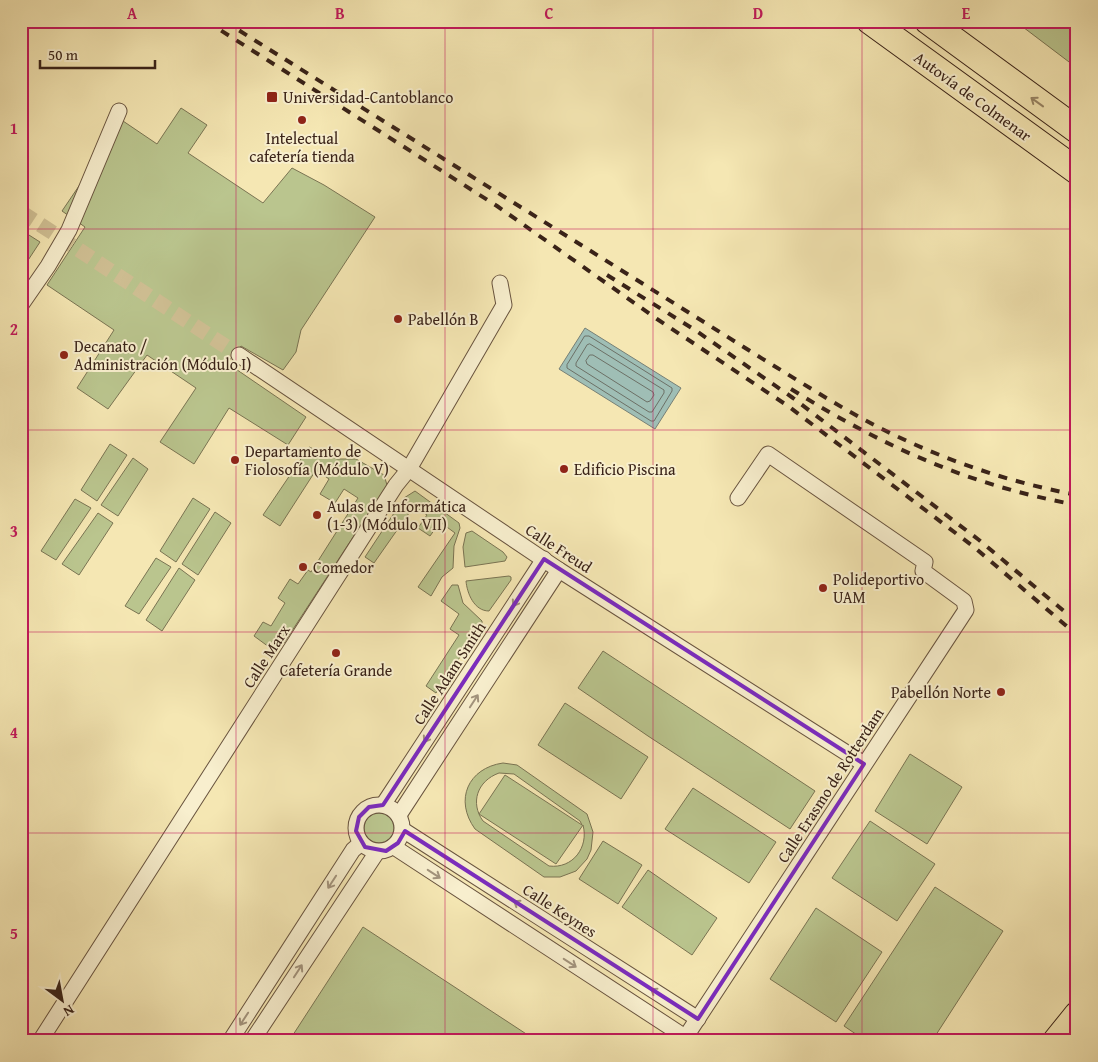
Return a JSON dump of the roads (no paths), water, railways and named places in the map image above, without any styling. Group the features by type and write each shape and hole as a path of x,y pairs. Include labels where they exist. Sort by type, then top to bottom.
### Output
{"highway":[{"name":"Autovía de Colmenar","path":"870,21 1077,171"},
{"name":"Autovía de Colmenar","path":"928,21 1077,130"},
{"path":"1039,143 1077,186"},
{"path":"1056,1041 1077,1014"},
{"path":"1066,1041 1077,1030"}],"street":[{"path":"21,305 48,266 69,230 119,111"},
{"name":"Calle Marx","path":"40,1041 396,485 409,468 504,305 500,284"},
{"name":"Calle Freud","path":"239,356 560,570 864,764"},
{"name":"Calle Erasmo de Rotterdam","path":"684,1039 966,610 964,602 923,571 925,562 768,454 738,498"},
{"name":"Calle Adam Smith","path":"383,805 544,559"},
{"path":"399,815 560,570"},
{"path":"383,805 399,815 403,830 398,843 394,847 386,851 377,852 360,843 356,831 359,817 363,812 369,808 383,805"},
{"name":"Calle Keynes","path":"403,830 698,1019"},
{"path":"230,1041 360,843"},
{"path":"394,847 684,1039"},
{"path":"252,1041 377,852"}],"water":[{"path":"585,328 681,388 655,429 559,369"}],"tunnel":[{"path":"21,212 239,355"}],"railway":[{"path":"206,21 497,206 657,319 788,406 974,547 1077,635"},
{"path":"224,21 852,413 929,451 977,469 1026,484 1077,495"},
{"path":"607,275 695,330 793,398 979,540 1077,622"},
{"path":"791,389 860,429 928,461 999,487 1077,505"}],"place":[{"name":"Universidad-Cantoblanco","path":"272,97"},
{"name":"Intelectual cafetería tienda","path":"302,120"},
{"name":"Pabellón B","path":"398,319"},
{"name":"Decanato / Administración (Módulo I)","path":"64,355"},
{"name":"Departamento de Fiolosofía (Módulo V)","path":"235,460"},
{"name":"Edificio Piscina","path":"564,469"},
{"name":"Aulas de Informática (1-3) (Módulo VII)","path":"317,515"},
{"name":"Comedor","path":"303,567"},
{"name":"Polideportivo UAM","path":"823,588"},
{"name":"Cafetería Grande","path":"336,653"},
{"name":"Pabellón Norte","path":"1001,692"}]}
